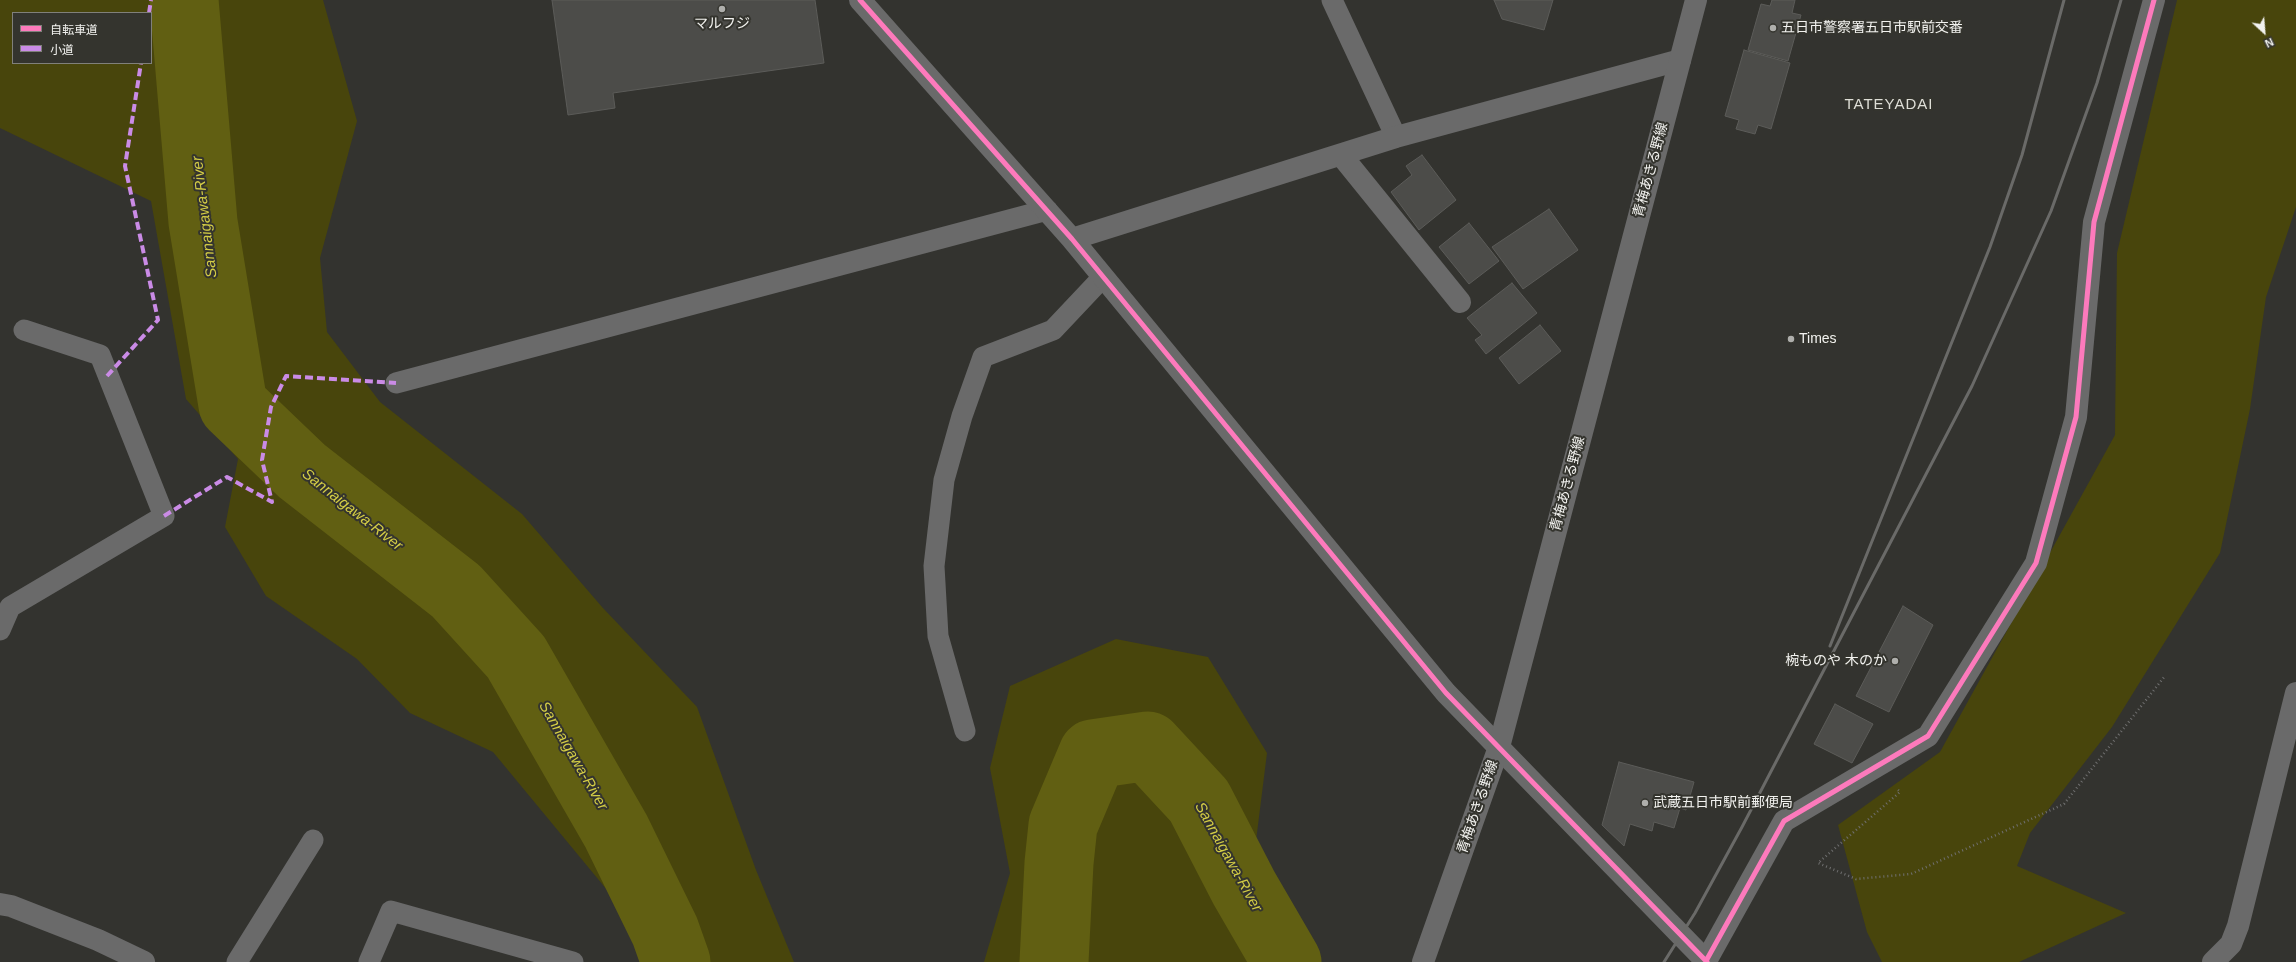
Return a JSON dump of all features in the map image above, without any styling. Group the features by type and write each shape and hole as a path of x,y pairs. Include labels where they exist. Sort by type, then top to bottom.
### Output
{"street":[{"path":"860,0 1072,238 1446,693 1706,962 1784,821 1928,736 2036,563 2076,417 2094,222 2154,0"},
{"name":"青梅あきる野線","path":"1423,962 1499,747 1696,0"},
{"path":"1072,238 1396,137 1680,60"},
{"path":"1341,155 1460,302"},
{"path":"2213,962 2231,944 2238,926 2296,693"},
{"path":"0,904 11,906 98,940 144,962"}],"lane":[{"path":"1332,0 1396,137"},
{"path":"396,383 1047,210"},
{"path":"965,731 938,636 934,566 944,480 962,416 983,357 1052,330 1103,277"},
{"path":"0,630 10,607 164,516 100,355 24,330"},
{"path":"237,962 313,840"},
{"path":"370,962 391,911 573,962"}],"path":[{"path":"1883,763 1900,792 1818,863 1856,879 1911,874 2064,804 2165,676"}],"shaded area":[{"path":"0,0 323,0 357,121 320,258 327,332 380,402 522,514 602,607 697,707 756,870 794,962 641,962 636,925 493,752 410,713 357,659 266,596 225,527 238,459 186,399 151,201 0,128"},
{"path":"2177,0 2296,0 2296,207 2266,297 2250,409 2220,553 2112,727 2030,833 2017,866 2126,913 2019,962 1882,962 1867,932 1838,825 1940,752 2115,435 2117,253"},
{"path":"1116,639 1208,657 1267,753 1254,857 1295,909 1281,962 984,962 1010,873 990,768 1010,686"}],"building":[{"path":"552,0 815,0 824,63 613,93 615,108 568,115"},
{"path":"1494,0 1553,0 1544,30 1502,19"},
{"path":"1772,0 1795,0 1792,13 1801,15 1788,61 1748,50 1761,4 1770,6"},
{"path":"1744,50 1790,63 1771,129 1758,125 1755,134 1736,129 1739,120 1725,116"},
{"path":"1422,155 1456,200 1419,230 1391,192 1412,175 1406,166"},
{"path":"1549,209 1578,250 1523,289 1492,247"},
{"path":"1469,223 1499,261 1469,284 1439,247"},
{"path":"1512,283 1537,313 1486,354 1475,340 1482,335 1467,318"},
{"path":"1540,325 1561,351 1519,384 1499,358"},
{"path":"1903,606 1933,625 1889,712 1856,696"},
{"path":"1835,704 1873,724 1852,763 1814,744"},
{"path":"1619,762 1694,782 1686,810 1680,808 1674,828 1654,822 1652,831 1630,824 1624,846 1602,825"}],"waterway":[{"name":"Sannaigawa-River","path":"184,0 203,222 233,405 302,471 456,591 516,657 616,831 665,931 676,962"},
{"name":"Sannaigawa-River","path":"1054,962 1059,863 1063,825 1093,754 1148,746 1199,801 1244,888 1287,962"}],"railway":[{"path":"1830,646 1990,247 2022,155 2064,0"},
{"path":"1664,962 1695,913 1742,827 1972,386 2051,211 2097,83 2121,0"}],"marked path":[{"path":"149,12 151,0"},
{"path":"107,376 158,320 125,166 141,64"},
{"path":"164,516 227,477 272,502 262,460 271,407 286,376 396,383"}],"cycle path":[{"path":"860,0 1072,239 1446,693 1707,962"},
{"path":"1706,961 1784,821 1928,736 2036,563 2076,417 2094,222 2154,0"}],"place":[{"name":"マルフジ","path":"722,9"},
{"name":"五日市警察署五日市駅前交番","path":"1773,28"},
{"name":"Times","path":"1791,339"},
{"name":"椀ものや 木のか","path":"1895,661"},
{"name":"武蔵五日市駅前郵便局","path":"1645,803"}],"district":[{"name":"TATEYADAI","path":"1889,105"}]}
